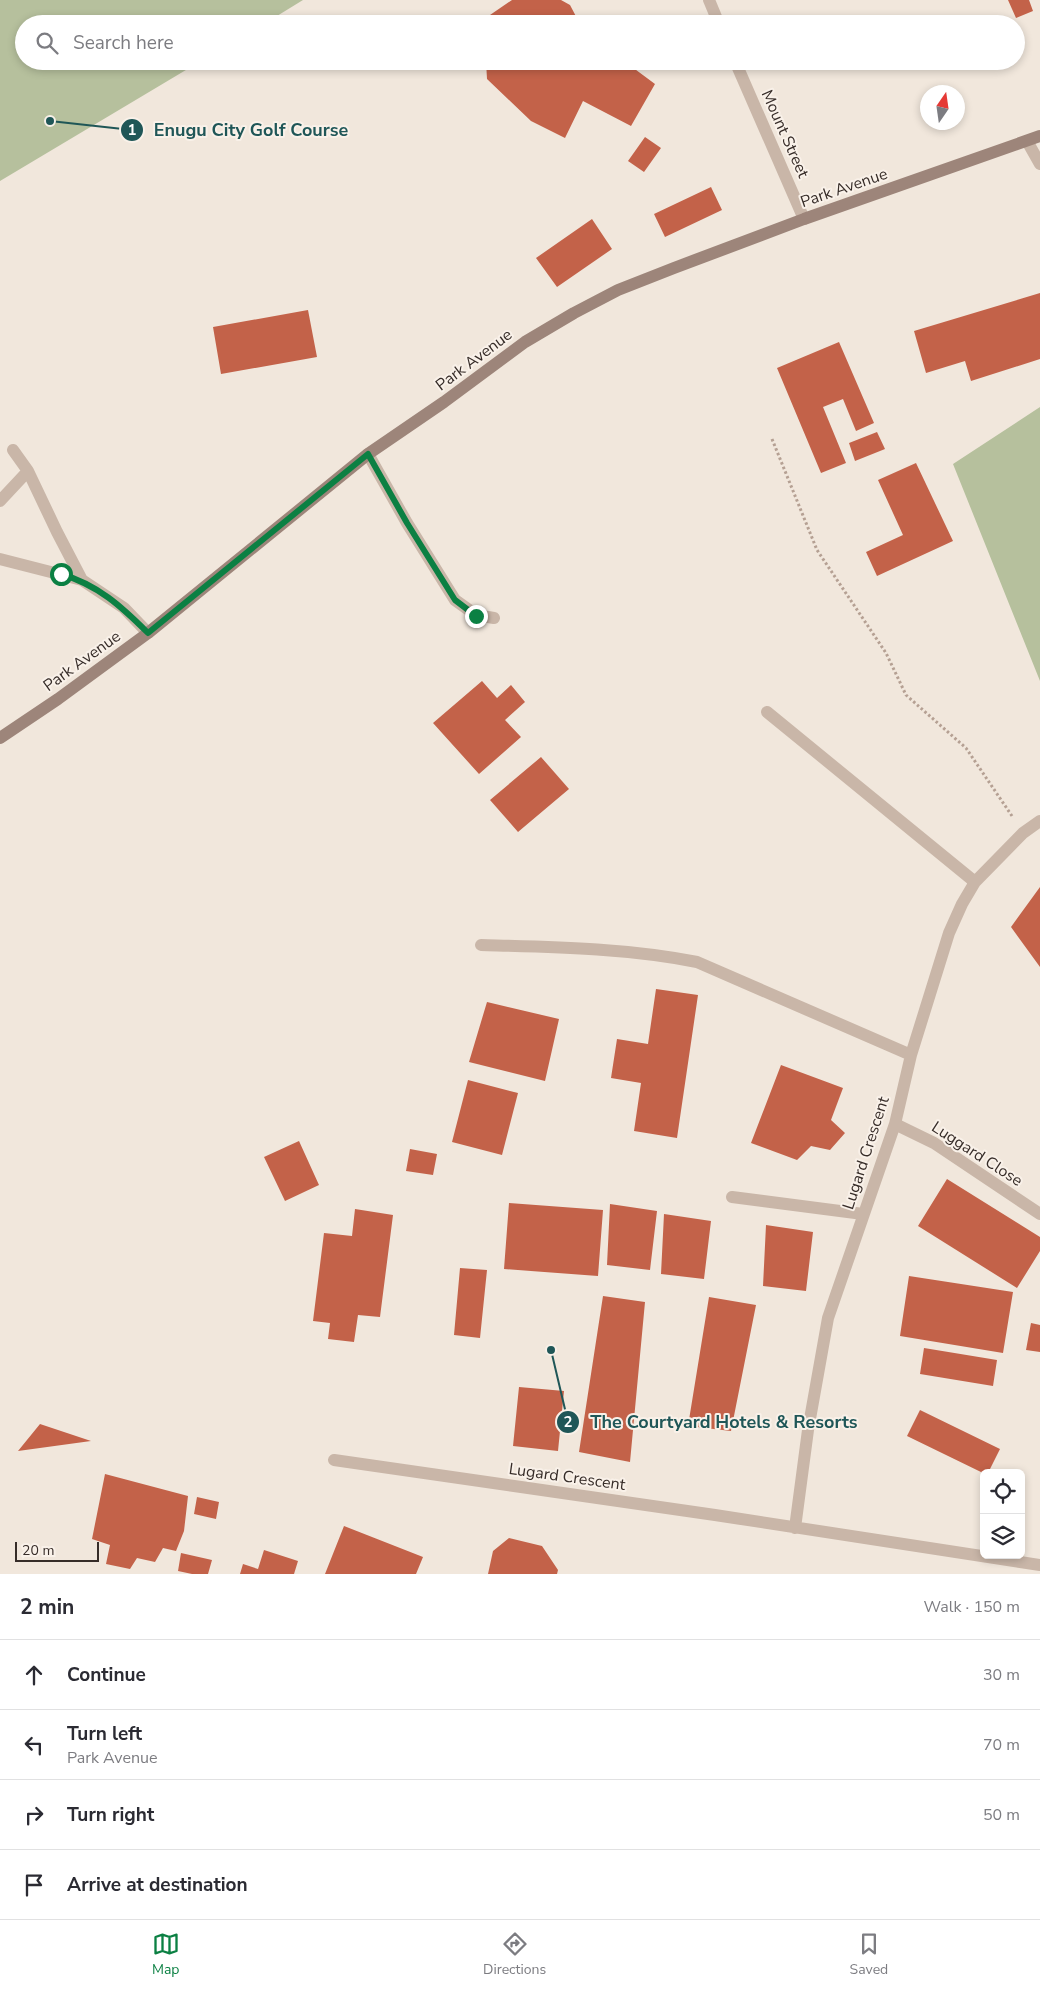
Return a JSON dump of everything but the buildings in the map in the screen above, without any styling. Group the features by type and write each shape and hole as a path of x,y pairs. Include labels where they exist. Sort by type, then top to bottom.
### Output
{"street":[{"path":"709,0 715,15"},
{"name":"Mount Street","path":"739,70 804,219"},
{"name":"Park Avenue","path":"0,738 148,633 368,454 444,402 525,342 574,313 618,290 804,219 1040,136"},
{"path":"1027,141 1040,164"},
{"path":"13,450 28,471 82,580"},
{"path":"368,454 407,523 455,600 476,616 494,618"},
{"path":"0,501 28,471"},
{"path":"0,559 82,580 124,608 148,633"},
{"path":"767,712 975,882"},
{"name":"Lugard Crescent","path":"795,1528 808,1430 828,1318 895,1124 911,1055 949,933 962,904 975,882 1024,833 1040,821"},
{"path":"481,945 664,955 697,962 911,1055"},
{"name":"Luggard Close","path":"895,1124 934,1143 1040,1214"},
{"path":"732,1197 863,1214"},
{"name":"Lugard Crescent","path":"334,1460 716,1515 1040,1565"}],"path":[{"path":"772,439 817,550 886,654 906,695 966,748 1024,833"}],"green space":[{"path":"0,0 303,0 279,15 15,15 15,70 186,70 0,181"},
{"path":"1040,407 1040,681 953,464"}],"place":[{"name":"Enugu City Golf Course","path":"50,121"},
{"name":"The Courtyard Hotels & Resorts","path":"551,1350"}],"route":[{"path":"61,574 82,580 107,596 124,608 148,633 368,454 407,523 455,600 476,616"}]}
